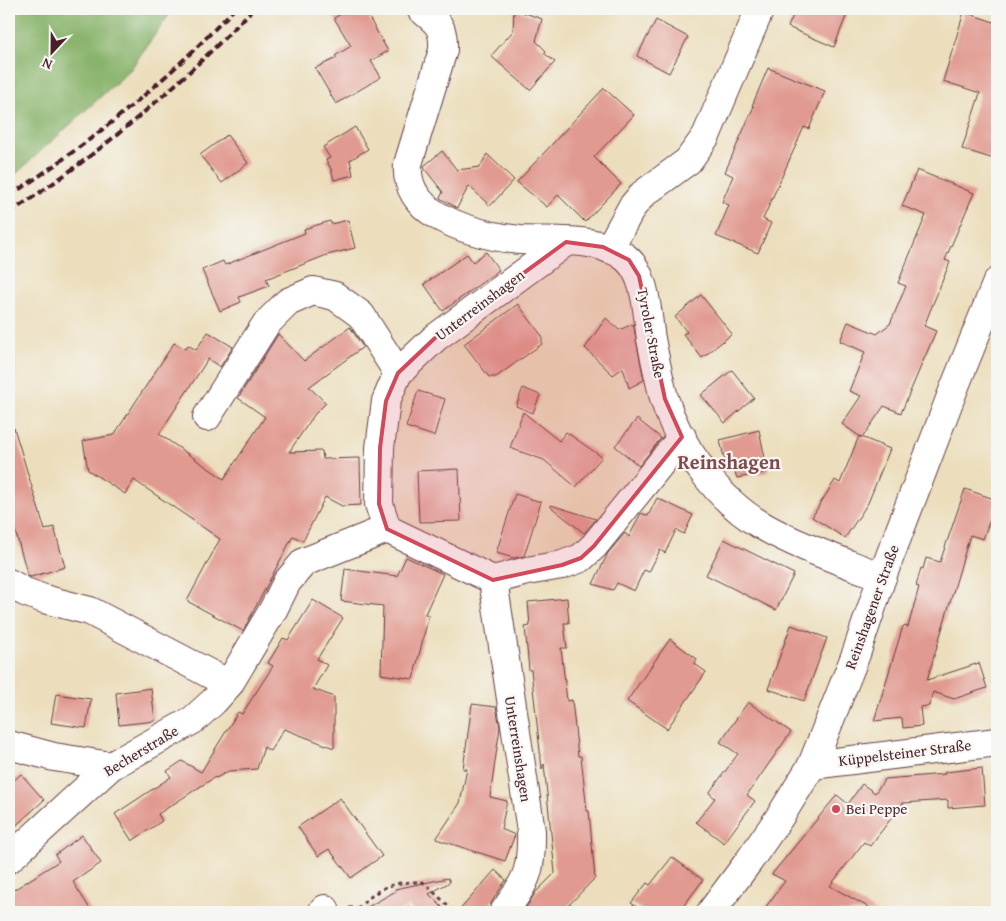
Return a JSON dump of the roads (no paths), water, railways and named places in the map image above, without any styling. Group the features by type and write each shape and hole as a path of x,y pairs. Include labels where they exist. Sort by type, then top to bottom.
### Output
{"street":[{"name":"Tyroler Straße","path":"421,9 439,23 442,30 443,50 408,164 407,179 414,194 431,212 465,228 495,237 589,244 608,249 629,260 639,276 664,399 682,437 698,463 719,490 744,514 759,524 793,541 882,577"},
{"path":"608,249 629,212 643,194 688,161 706,136 760,9"},
{"name":"Unterreinshagen","path":"386,530 379,504 380,448 386,401 398,373 442,333 566,242"},
{"name":"Reinshagener Straße","path":"711,912 776,823 812,764 856,654 882,577 953,391 997,282"},
{"path":"207,417 266,324 288,302 313,291 335,296 361,314 398,373"},
{"path":"386,530 493,580 527,571 562,565 581,558 594,546 682,437"},
{"name":"Becherstraße","path":"9,859 111,766 193,720 214,701 230,684 287,582 304,562 386,530"},
{"name":"Unterreinshagen","path":"493,580 531,831 531,856 525,881 504,912"},
{"path":"9,583 25,592 44,599 90,611 230,684"},
{"name":"Küppelsteiner Straße","path":"812,764 997,742"},
{"path":"9,745 54,757 111,766"}],"railway":[{"path":"9,196 40,176 128,109 183,61 234,9"},
{"path":"9,213 75,167 137,118 196,65 253,9"}],"place":[{"name":"Bei Peppe","path":"836,809"}],"district":[{"name":"Reinshagen","path":"729,462"}]}
